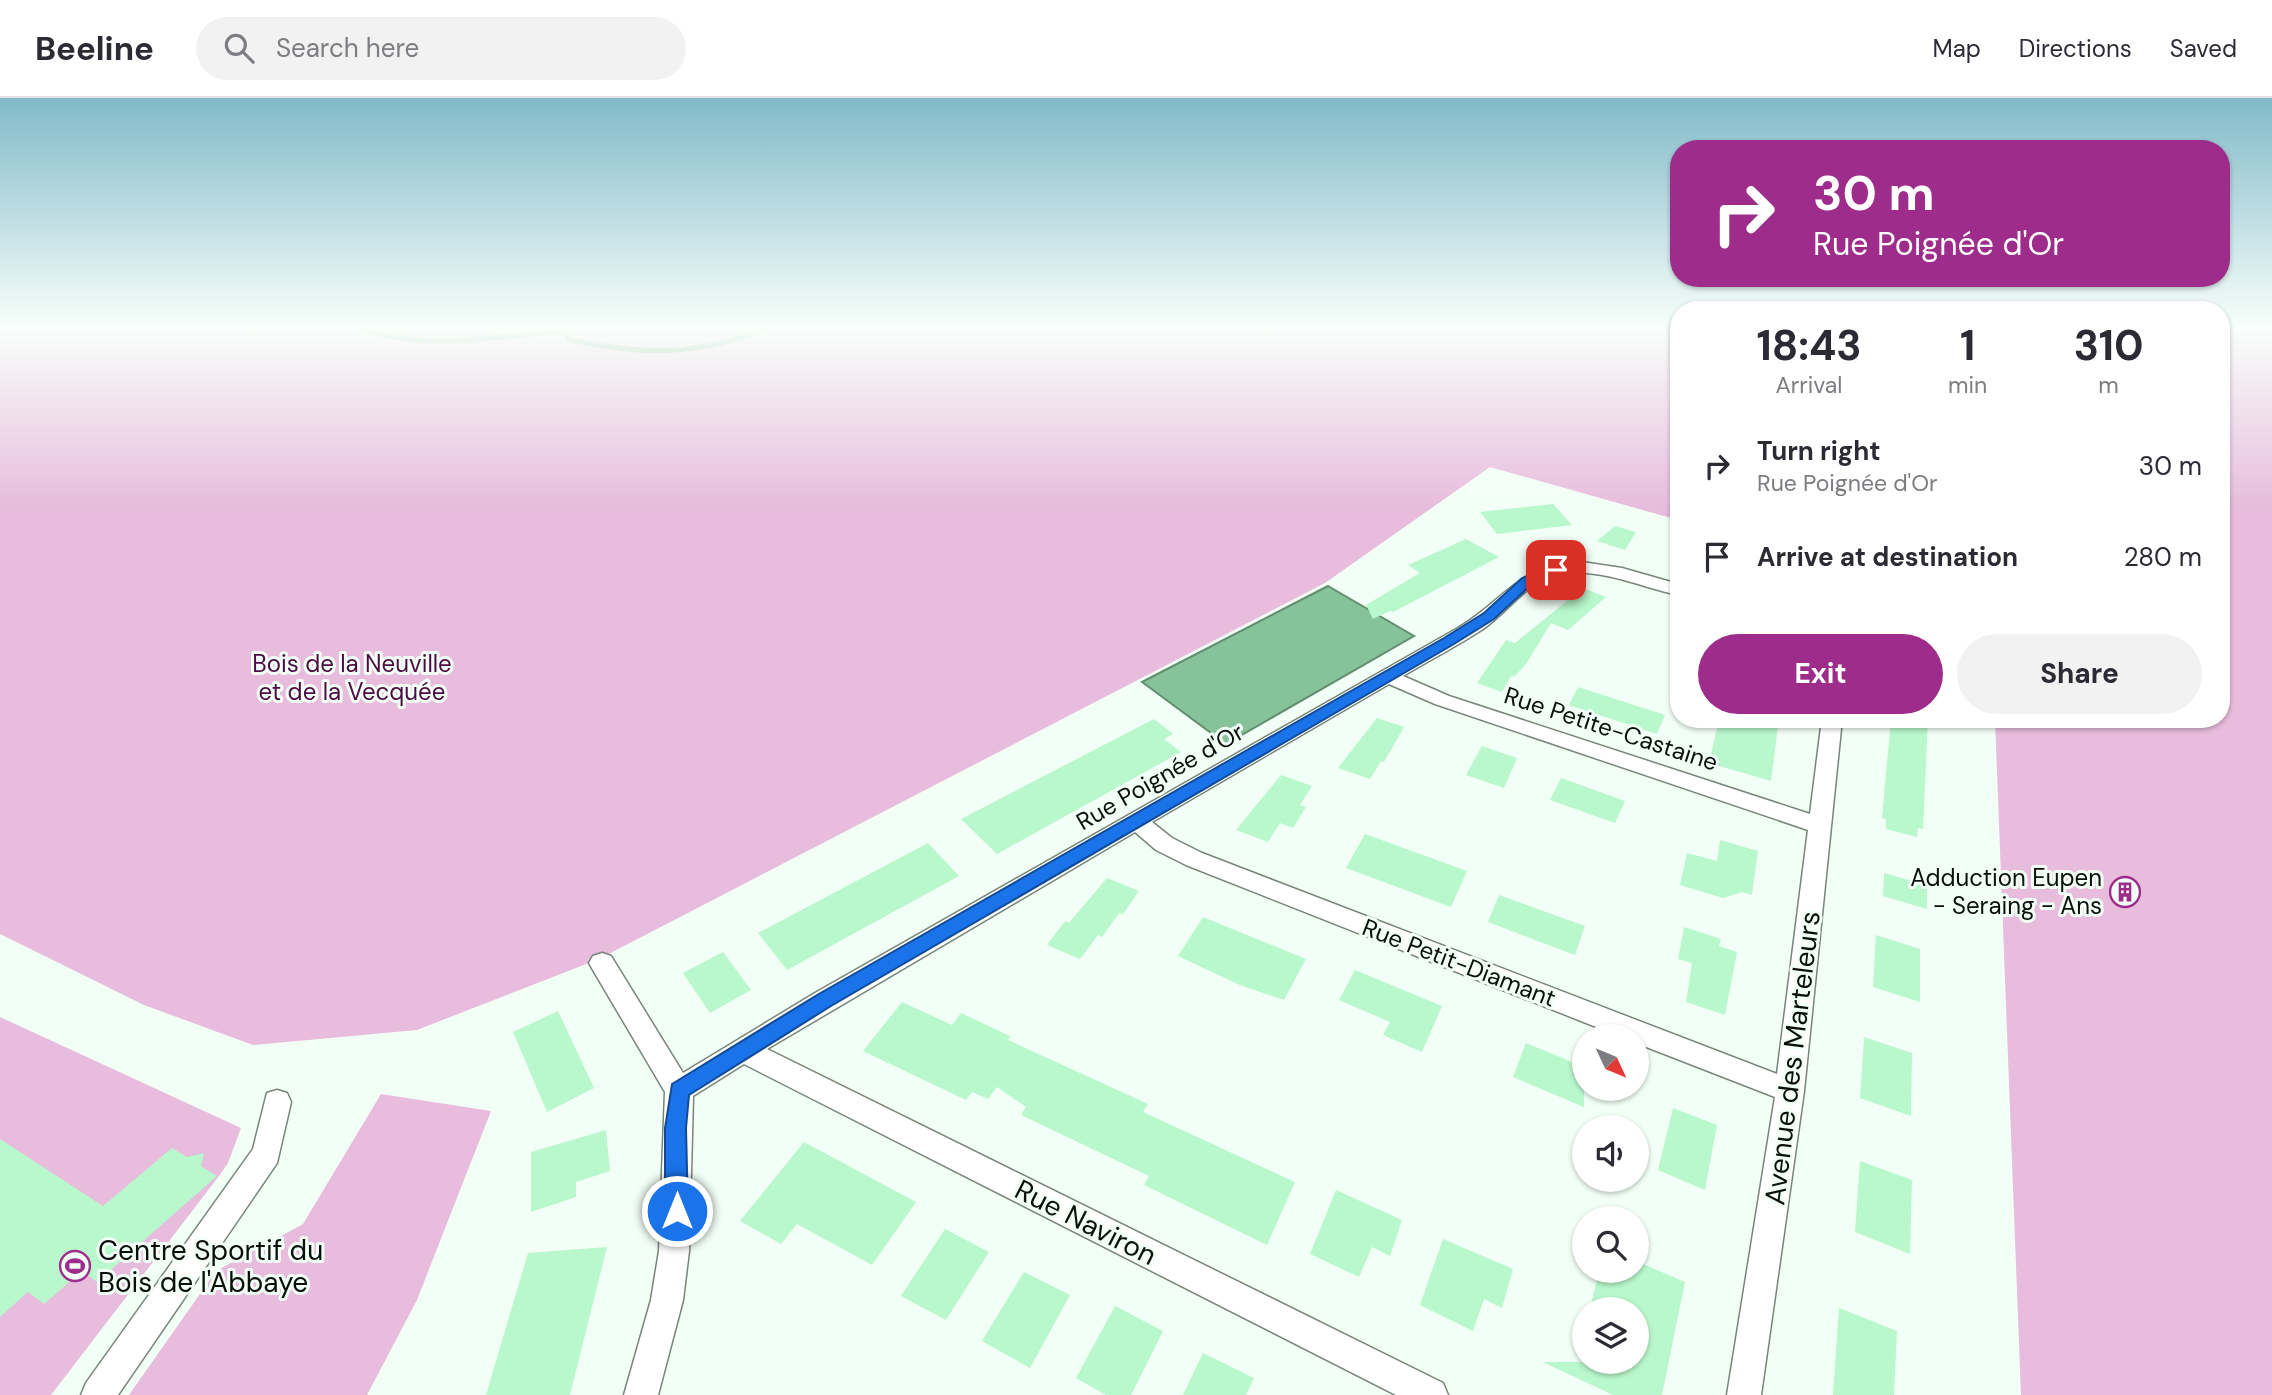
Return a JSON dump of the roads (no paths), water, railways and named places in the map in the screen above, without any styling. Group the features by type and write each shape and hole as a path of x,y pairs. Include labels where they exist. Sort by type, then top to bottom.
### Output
{"street":[{"name":"Rue Poignée d'Or","path":"679,1090 742,1050 1471,628 1539,575 1573,568 1596,569 1670,588"},
{"name":"Rue Petite-Castaine","path":"1387,676 1442,700 1820,826"},
{"name":"Avenue des Marteleurs","path":"1744,1395 1790,1091 1831,728"},
{"name":"Rue Petit-Diamant","path":"1136,821 1164,844 1194,859 1790,1091"},
{"path":"603,963 679,1090 674,1251 667,1300 640,1395"},
{"name":"Rue Naviron","path":"742,1050 1431,1395"},
{"path":"98,1395 267,1154 277,1102"}],"place":[{"name":"Adduction Eupen - Seraing - Ans","path":"2125,892"},
{"name":"Centre Sportif du Bois de l'Abbaye","path":"75,1266"}],"park label":[{"name":"Bois de la Neuville et de la Vecquée","path":"352,678"}]}
